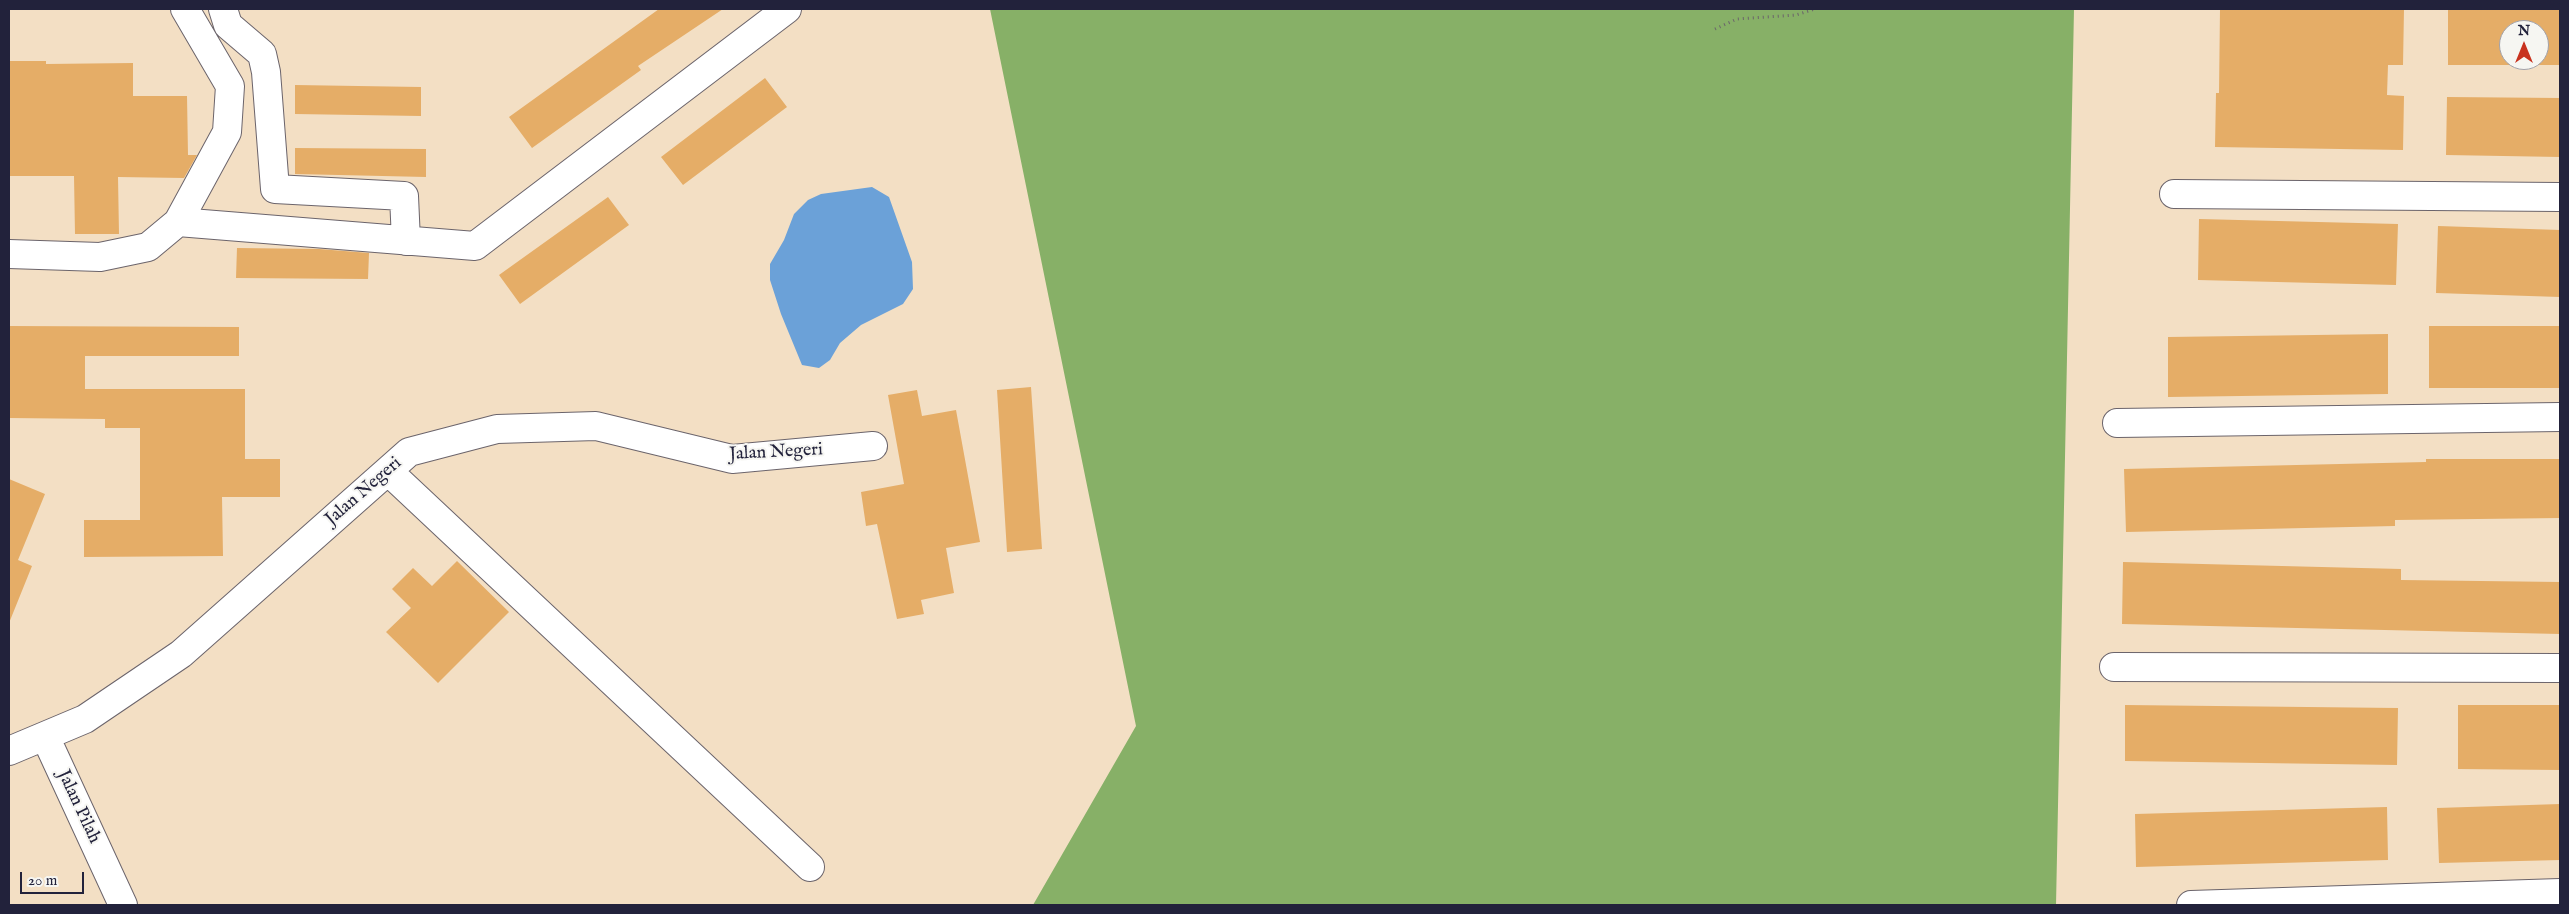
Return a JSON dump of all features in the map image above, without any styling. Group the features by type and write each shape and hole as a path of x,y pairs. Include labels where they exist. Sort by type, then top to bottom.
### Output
{"street":[{"path":"9,254 100,257 148,247 178,222 227,132 230,86 185,9"},
{"path":"223,9 228,25 262,54 266,72 275,190 404,196 406,241"},
{"path":"178,222 475,246 787,9"},
{"path":"2174,194 2560,197"},
{"path":"2117,423 2560,417"},
{"name":"Jalan Negeri","path":"9,751 85,719 181,654 409,452 497,429 596,426 732,459 873,446"},
{"path":"388,471 810,867"},
{"path":"2114,667 2560,668"},
{"name":"Jalan Pilah","path":"45,736 123,905"},
{"path":"2191,905 2560,893"}],"path":[{"path":"1714,29 1737,19 1796,16 1816,9"}],"green space":[{"path":"990,9 2074,9 2056,905 1033,905 1136,726"}],"water":[{"path":"872,187 889,197 912,262 913,289 903,304 861,325 840,343 830,360 819,368 802,365 781,314 770,280 770,264 784,240 794,214 808,200 821,194"}],"building":[{"path":"659,9 723,9 638,66 641,70 532,148 509,117"},
{"path":"2220,9 2404,9 2403,65 2388,65 2387,95 2404,96 2403,150 2215,147 2216,93 2219,93"},
{"path":"2448,9 2560,9 2560,65 2549,65 2549,20 2499,20 2499,65 2448,65"},
{"path":"9,61 46,61 46,64 133,63 133,96 187,96 188,155 197,155 184,178 118,177 119,234 75,234 74,176 9,176"},
{"path":"765,78 787,107 683,185 661,157"},
{"path":"295,85 421,87 421,116 295,114"},
{"path":"2447,97 2560,98 2560,157 2446,155"},
{"path":"295,148 426,149 426,177 295,174"},
{"path":"608,197 629,225 520,304 499,275"},
{"path":"2199,219 2398,224 2396,285 2198,280"},
{"path":"2438,226 2560,230 2560,297 2436,293"},
{"path":"237,248 319,249 369,253 368,279 236,278"},
{"path":"9,326 239,327 239,356 85,356 85,389 245,389 245,459 280,459 280,497 222,497 223,556 84,557 84,520 140,520 140,428 105,428 105,419 9,418"},
{"path":"2429,326 2560,326 2560,388 2429,388"},
{"path":"2388,334 2388,394 2168,397 2168,337"},
{"path":"1031,387 1042,549 1007,552 997,390"},
{"path":"917,390 922,416 956,410 980,542 946,548 954,593 921,600 924,614 897,619 877,524 866,526 861,492 904,484 888,395"},
{"path":"2426,459 2560,459 2560,518 2395,520 2395,526 2126,532 2124,469 2426,462"},
{"path":"9,479 45,494 18,560 32,566 9,623"},
{"path":"457,561 509,612 438,683 386,632 411,608 392,589 413,568 432,586"},
{"path":"2123,562 2401,569 2401,580 2560,582 2560,634 2122,624"},
{"path":"2125,705 2398,708 2397,765 2125,761"},
{"path":"2458,705 2560,705 2560,770 2458,769"},
{"path":"2560,804 2560,860 2439,863 2437,808"},
{"path":"2387,807 2388,860 2136,867 2135,814"}]}
